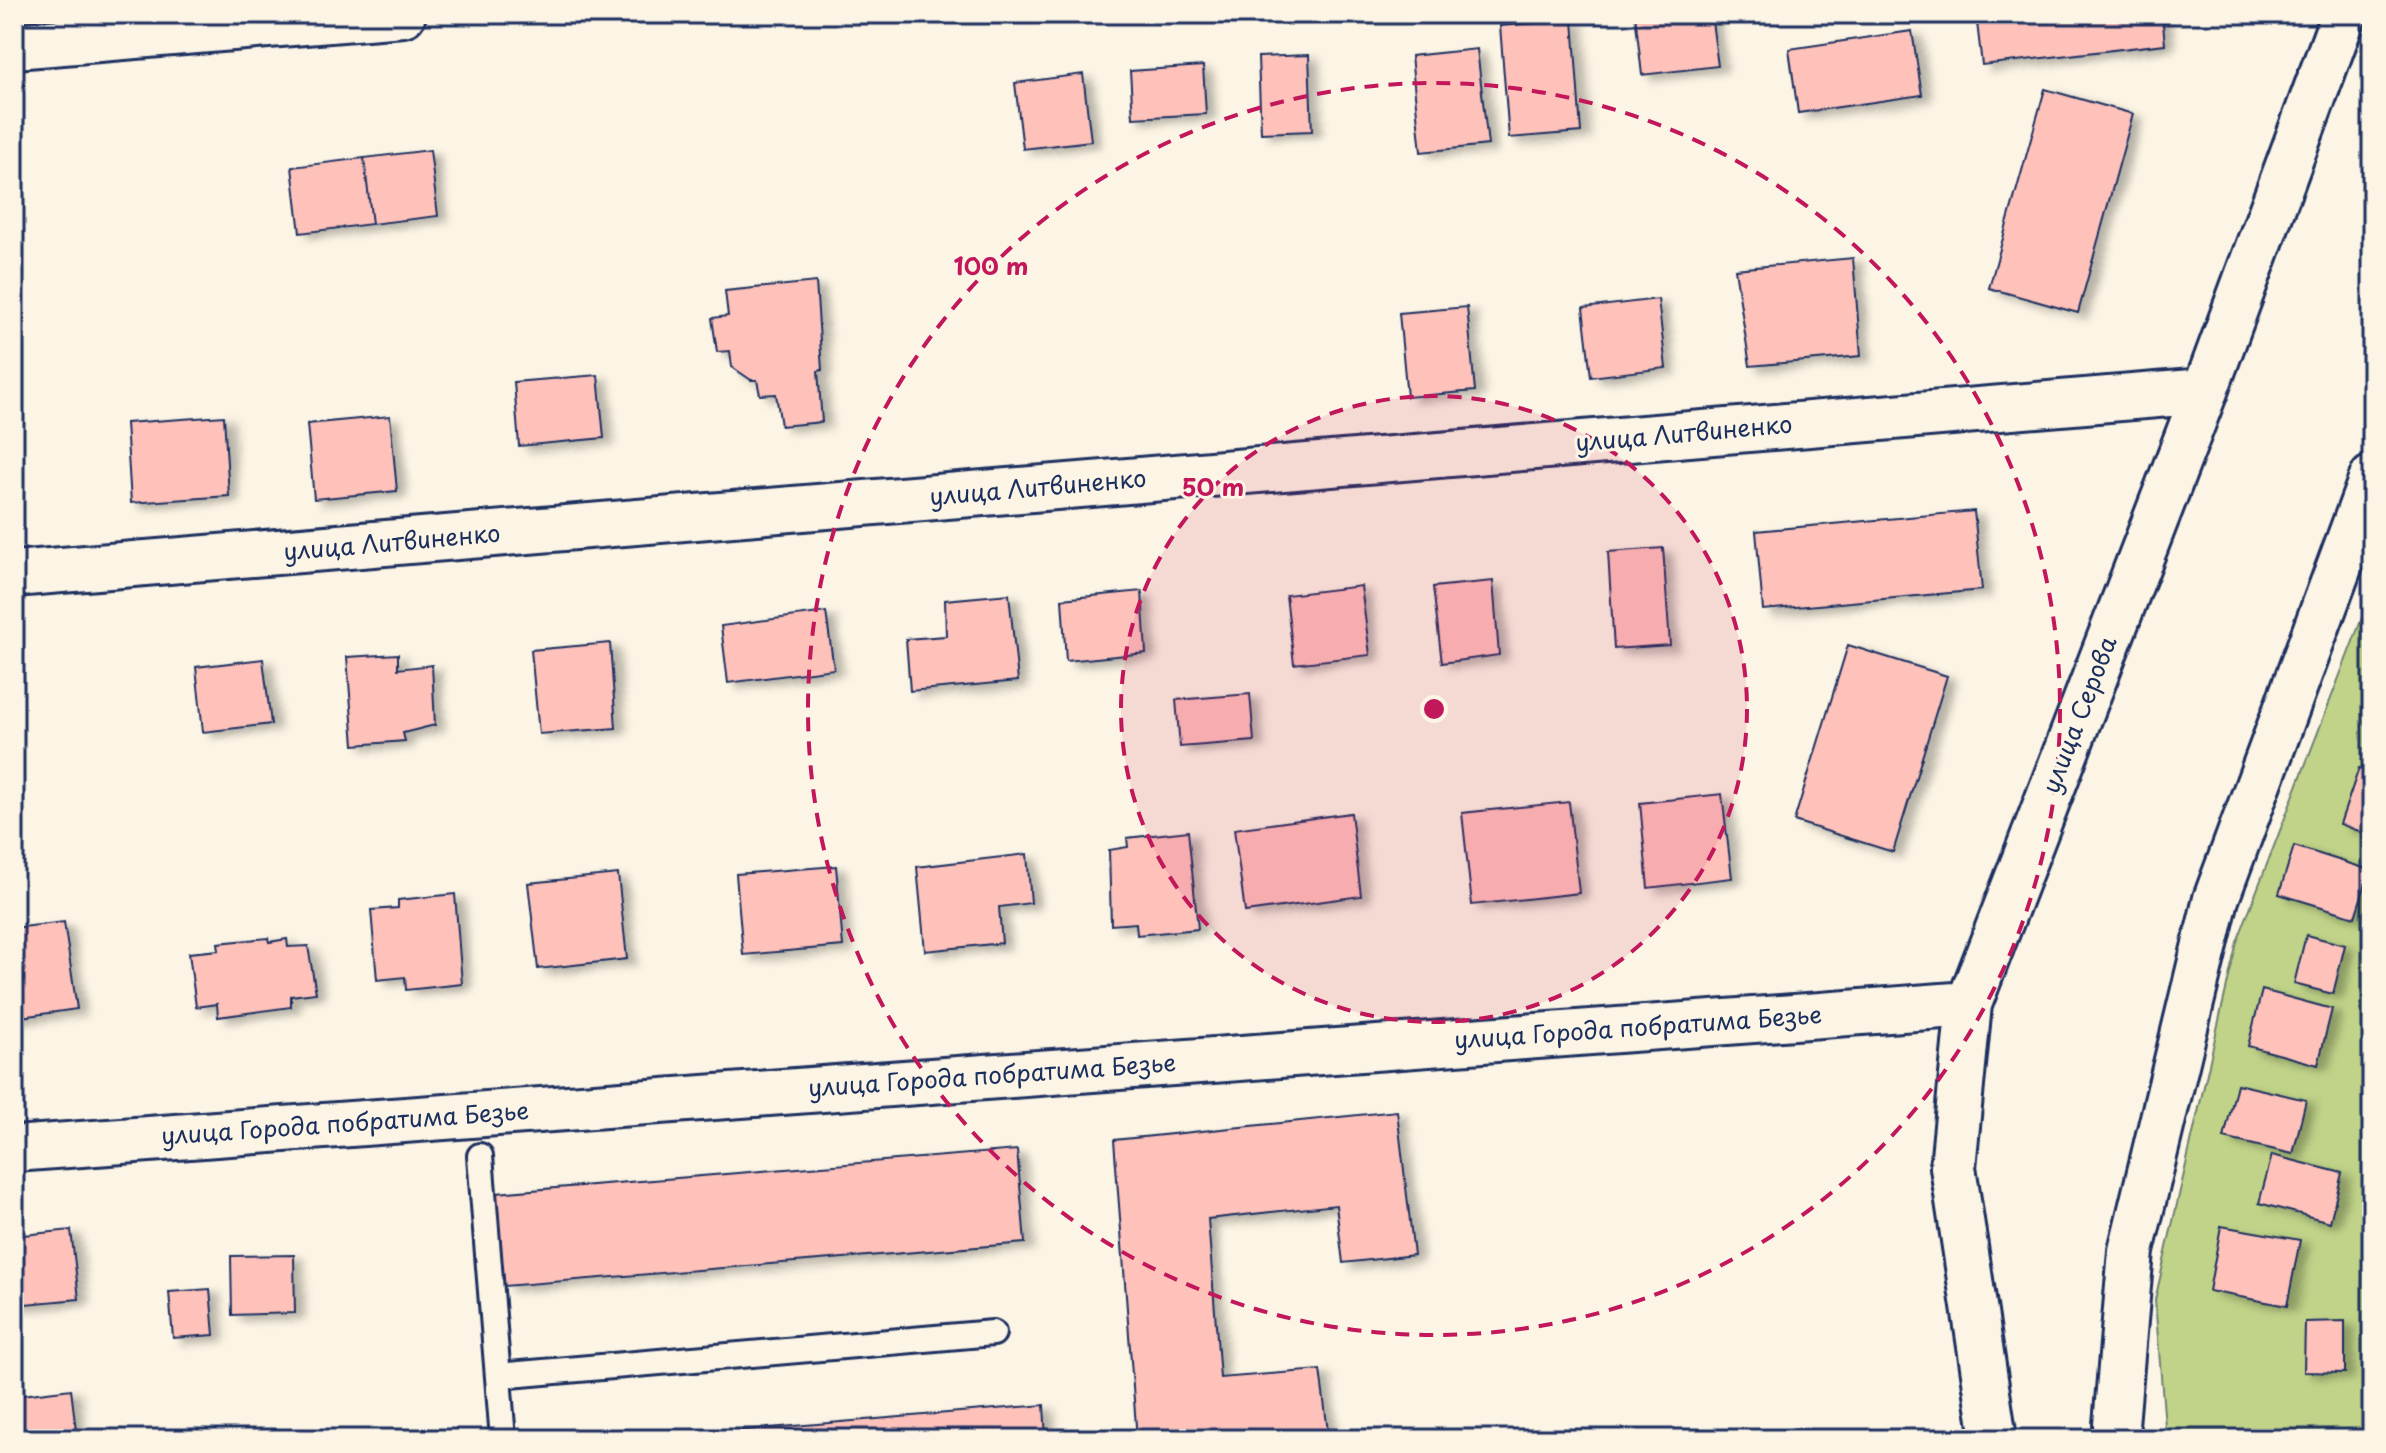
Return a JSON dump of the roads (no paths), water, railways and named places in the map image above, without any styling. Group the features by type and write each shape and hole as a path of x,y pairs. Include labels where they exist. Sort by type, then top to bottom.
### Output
{"street":[{"path":"14,46 403,14"},
{"name":"улица Серова","path":"1994,1439 1953,1167 1969,1004 2205,391 2344,14"},
{"name":"улица Литвиненко","path":"14,574 2205,391"},
{"path":"2119,1439 2116,1425 2131,1251 2216,899 2372,478"},
{"name":"улица Города побратима Безье","path":"14,1149 1969,1004"}],"lane":[{"path":"480,1156 503,1439"},
{"path":"498,1376 993,1333"}]}
